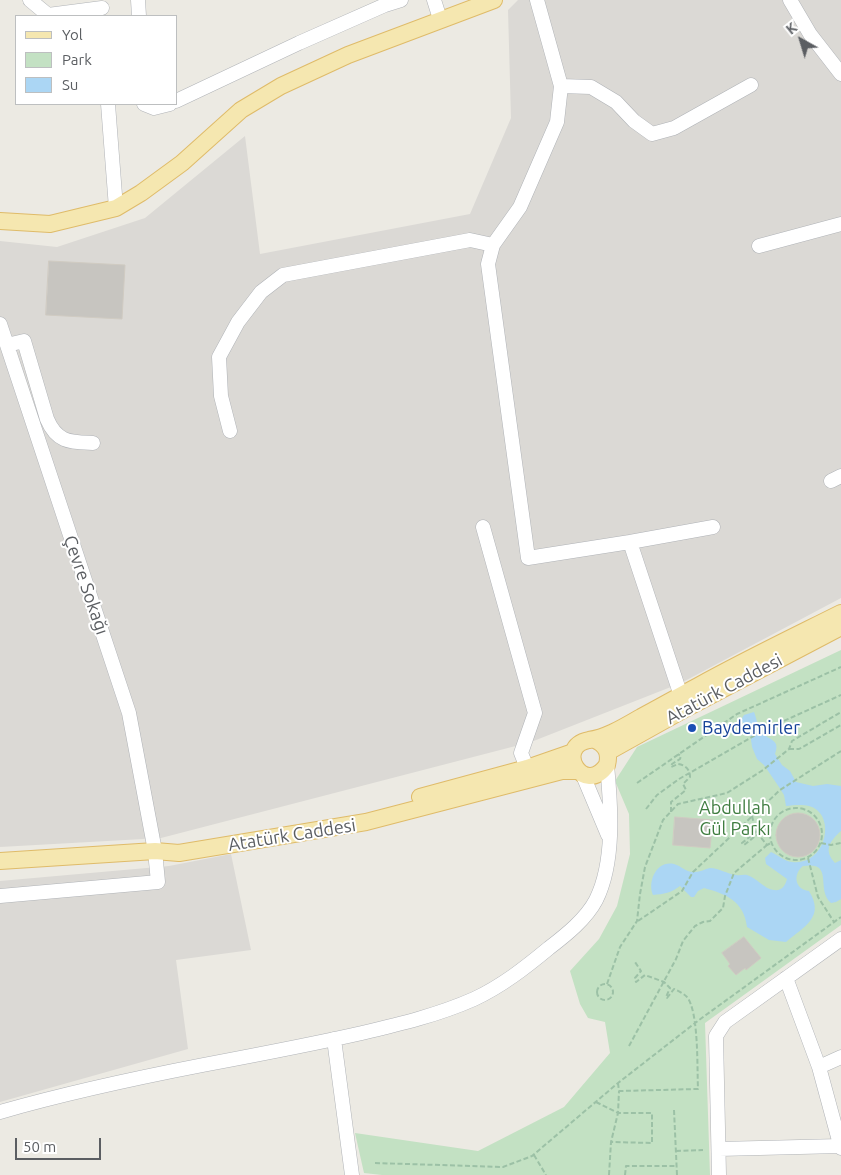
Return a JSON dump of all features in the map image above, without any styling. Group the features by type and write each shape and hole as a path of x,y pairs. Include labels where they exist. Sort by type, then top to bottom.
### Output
{"main road":[{"path":"0,221 50,224 116,208 141,194 182,162 241,110 281,86 348,55 494,0"},
{"path":"156,851 179,845 354,815 527,768 573,752 582,742 595,740 683,702 841,613"},
{"name":"Atatürk Caddesi","path":"607,759 683,702 841,626"},
{"path":"573,752 574,765 580,772 590,776 597,774 603,770 607,759 601,742 595,740"},
{"name":"Atatürk Caddesi","path":"0,861 156,851 179,853 366,822 562,771 580,772"}],"street":[{"path":"30,0 48,15 101,8"},
{"path":"138,0 139,15"},
{"path":"178,100 299,43 385,5 401,0"},
{"path":"434,0 440,19"},
{"path":"537,0 561,86 557,122 520,208 493,245 488,264 528,558 712,527"},
{"path":"790,0 810,34 841,74"},
{"path":"561,86 591,87 616,102 634,121 652,134 674,128 751,85"},
{"path":"108,105 116,208"},
{"path":"146,105 154,108 166,105"},
{"path":"759,246 841,224"},
{"path":"230,431 221,396 219,357 238,322 261,292 283,275 470,240 493,245"},
{"name":"Çevre Sokağı","path":"0,324 129,714 156,851 158,882 0,896"},
{"path":"7,345 24,341 47,419 56,434 69,442 93,443"},
{"path":"483,527 535,712 521,752 527,768"},
{"path":"630,542 683,702"},
{"path":"0,1112 170,1072 402,1024 444,1011 484,994 528,965 558,941 581,919 595,902 602,886 611,822 607,759"},
{"path":"580,772 609,837"},
{"path":"719,1175 720,1149 716,1036 725,1022 841,938"},
{"path":"720,1149 840,1141 819,1067 786,978"},
{"path":"334,1039 352,1175"},
{"path":"819,1067 841,1057"}],"path":[{"path":"637,783 737,714 841,667"},
{"path":"646,809 666,787 764,730 841,694"},
{"path":"789,750 792,741 841,712"},
{"path":"637,922 645,867 663,820 678,804 727,793 763,770 789,750 799,749 841,725"},
{"path":"607,984 620,947 637,922 682,891 693,872 780,790 841,751"},
{"path":"671,812 671,802 686,790 684,784 690,777 687,768 681,765 671,767 672,764 680,759 681,756 678,754"},
{"path":"791,808 807,811 815,816 820,824 822,832 820,843 817,850 807,858 794,861 785,858 778,854 772,843 770,831 772,823 783,811 791,808"},
{"path":"752,816 756,832 742,843 744,845 758,834 767,845"},
{"path":"629,1046 676,959 683,941 695,926 710,921 724,908 734,873 767,845 772,843"},
{"path":"820,843 841,844"},
{"path":"807,858 818,897 834,922"},
{"path":"375,1163 503,1167 534,1154 618,1083 695,1023 841,917"},
{"path":"619,1090 698,1089 695,1023 691,1004 686,996 674,989 667,998 670,988 664,982 645,975 636,982 635,978 641,971 635,962"},
{"path":"607,984 613,993 610,998 603,999 598,994 598,989 601,985 607,984"},
{"path":"609,1175 611,1142 618,1113 618,1083"},
{"path":"596,1102 618,1113 652,1113 652,1143 611,1142"},
{"path":"674,1110 677,1175"},
{"path":"676,1151 703,1150"},
{"path":"534,1154 546,1175"},
{"path":"625,1175 626,1166 677,1166"}],"shaded area":[{"path":"518,0 841,0 841,598 681,683 531,742 161,838 0,847 0,241 57,247 145,218 245,136 260,254 470,214 511,118 508,10"},
{"path":"231,854 251,950 176,960 188,1049 0,1102 0,881 169,866"}],"green space":[{"name":"Abdullah Gül Parkı","path":"841,650 841,925 705,1023 710,1175 382,1175 364,1173 355,1133 478,1151 564,1107 610,1053 605,1022 588,1018 580,1004 570,971 599,939 617,906 630,854 629,814 615,781 637,747"}],"water":[{"path":"754,712 761,732 773,740 776,745 775,754 782,765 790,771 796,782 813,786 827,784 841,786 841,831 831,842 829,854 835,863 841,860 841,899 831,903 824,891 822,872 819,868 803,866 798,873 797,881 800,887 809,891 815,908 814,914 806,926 786,942 769,940 747,927 745,918 738,905 720,893 704,888 698,891 694,897 691,897 680,886 664,894 653,895 651,889 653,878 658,868 663,865 674,864 692,872 699,872 710,868 737,875 747,875 767,888 779,890 784,886 787,879 766,864 765,858 771,852 792,862 802,862 811,858 818,851 825,834 825,825 822,817 817,810 810,806 786,806 784,795 764,765 757,759 752,747 750,733 741,720 744,715"}],"building":[{"path":"49,261 125,265 122,319 46,315"},
{"path":"798,813 810,817 816,823 820,835 816,847 810,853 798,857 786,853 780,847 776,835 780,823 786,817"},
{"path":"675,817 713,820 710,848 673,845"},
{"path":"744,937 761,958 736,975 728,966 730,964 722,953"}],"place":[{"name":"Baydemirler","path":"692,728"}]}
